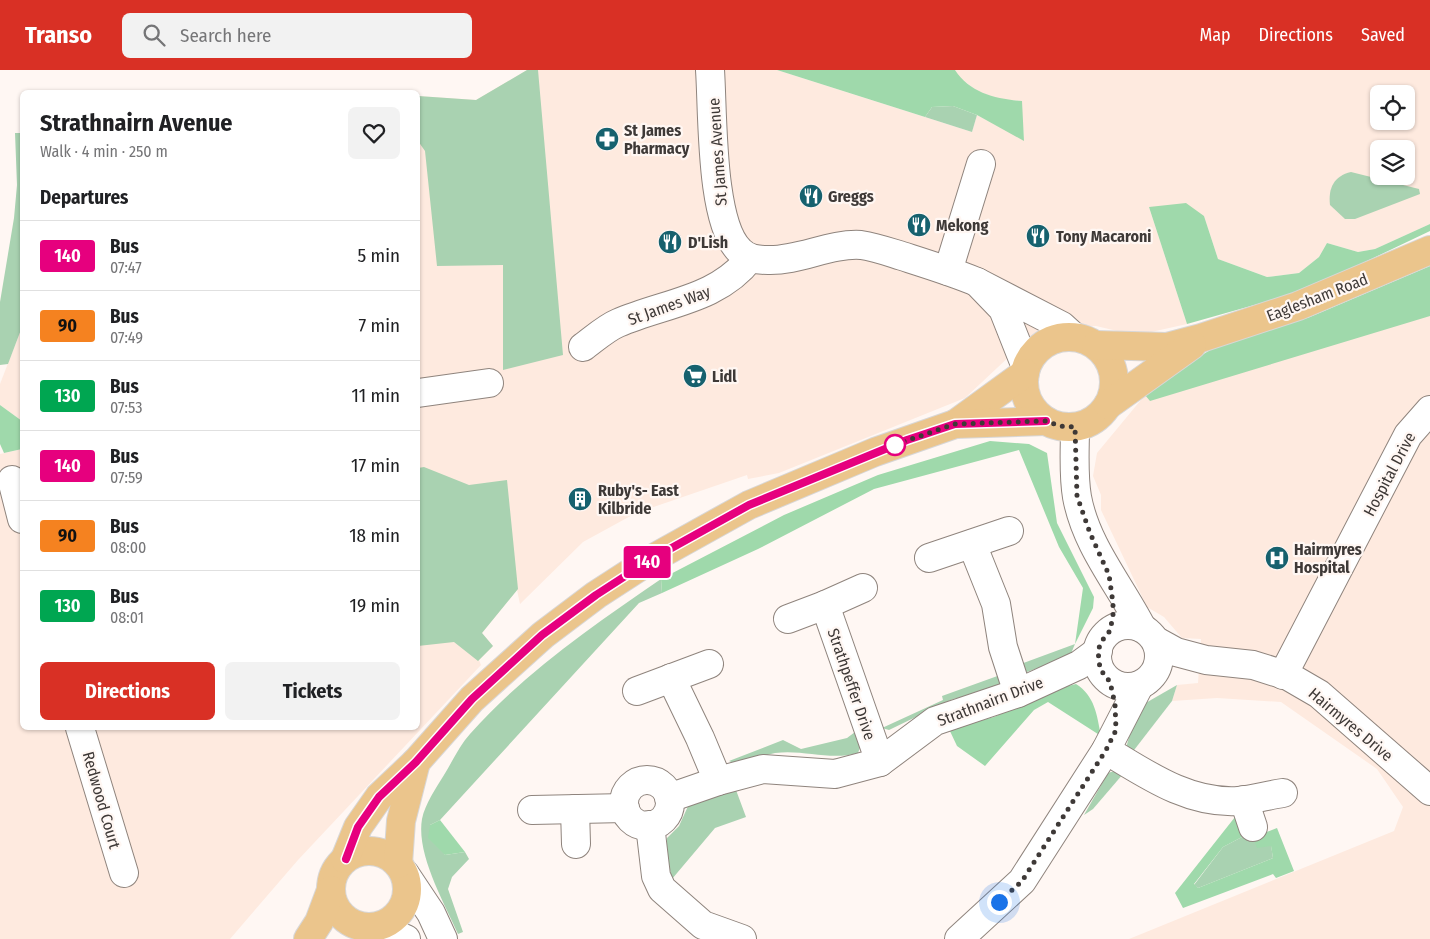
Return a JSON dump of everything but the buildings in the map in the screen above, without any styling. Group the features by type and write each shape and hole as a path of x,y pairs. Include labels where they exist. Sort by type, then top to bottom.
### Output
{"main road":[{"name":"Eaglesham Road","path":"1084,341 1168,347 1298,306 1430,250"},
{"path":"1060,337 1084,341 1109,360 1115,379 1113,392 1108,405 1100,415 1088,423 1075,427 1060,426 1046,421 1034,411 1027,398 1024,382 1026,370 1034,353 1045,343 1060,337"},
{"name":"Eaglesham Road","path":"1108,405 1201,338"},
{"path":"955,424 1026,370"},
{"path":"308,939 319,922 335,873 346,859 358,827 379,797 416,762 472,699 542,635 596,595 650,560 758,501 874,452 955,424 1046,421"},
{"path":"331,890 332,901 338,912 366,931 397,916 403,907 407,896 402,869 401,821 416,762"},
{"path":"346,859 356,853 379,852 402,869"}],"street":[{"name":"St James Avenue","path":"710,70 716,168 721,211 726,230 738,250 750,258"},
{"path":"948,271 981,164"},
{"path":"750,258 780,260 846,246 862,245 978,282 1062,326 1084,341"},
{"name":"St James Way","path":"583,347 617,324 709,292 730,280 750,258"},
{"path":"978,282 1003,310 1014,333 1026,370"},
{"path":"420,393 489,382"},
{"name":"Hospital Drive","path":"1284,675 1408,435 1430,410"},
{"path":"959,939 1022,881 1160,660 1149,635 1109,575 1090,533 1077,496 1075,427"},
{"path":"12,477 20,511"},
{"path":"929,558 1008,532"},
{"path":"972,544 996,604 1003,648 1018,693"},
{"path":"1109,575 1113,618 1105,660 1115,704 1111,740"},
{"path":"788,619 825,606 863,588"},
{"name":"Strathpeffer Drive","path":"825,606 880,762"},
{"path":"1105,660 1123,625 1149,635"},
{"name":"Hairmyres Drive","path":"1149,635 1176,652 1206,660 1253,665 1284,675 1319,694 1430,791"},
{"path":"1105,660 1126,688 1147,678"},
{"name":"Strathnairn Drive","path":"669,798 718,781 762,769 835,774 880,762 935,721 1018,693 1060,675 1105,660"},
{"name":"Hairmyres Drive","path":"1147,678 1206,660"},
{"path":"637,691 709,664"},
{"path":"672,678 718,781"},
{"name":"Redwood Court","path":"81,730 124,873"},
{"path":"1111,740 1172,788 1216,800 1244,800 1284,792"},
{"path":"645,780 659,783 669,798 666,815 662,820 650,825 637,823 627,814 625,808 627,793 637,782 645,780"},
{"path":"1244,800 1254,828"},
{"path":"532,810 625,808"},
{"path":"575,809 576,844"},
{"path":"650,825 656,876 662,889 702,925 742,939"},
{"path":"402,869 431,913 443,939"},
{"path":"366,931 406,939"}],"shaded area":[{"path":"527,70 777,70 972,132 977,115 1024,140 1021,101 999,99 977,91 959,77 955,70 1430,70 1430,224 1375,249 1358,252 1327,243 1319,257 1299,273 1267,277 1218,259 1204,216 1149,207 1187,324 1151,332 1126,333 1096,326 1050,328 1013,353 965,398 779,473 748,479 747,475 636,513 583,542 520,604 517,590 482,633 493,646 479,660 481,665 420,730 420,96 476,100"},
{"name":"Hairmyres Hospital","path":"1430,266 1430,939 1129,939 1394,831 1403,807 1377,769 1281,702 1217,698 1172,701 1177,685 1198,683 1201,639 1182,638 1164,617 1147,607 1101,510 1101,495 1093,476 1097,453 1145,395 1212,349 1310,317"},
{"path":"20,332 20,420 0,405 0,384"},
{"path":"20,449 20,730 420,730 298,860 230,939 0,939 0,454"}],"green space":[{"path":"527,70 538,70 563,355 503,370 503,265 437,266 425,151 420,144 420,96 476,100"},
{"path":"777,70 955,70 968,84 984,93 1003,99 1022,101 1024,141 977,115 953,106 932,107 925,117"},
{"path":"953,106 977,115 972,132 925,117 932,107"},
{"path":"15,133 20,133 20,332 8,364 0,365 0,302 14,218 17,185"},
{"path":"1351,172 1370,177 1370,185 1403,185 1419,189 1420,194 1355,219 1345,219 1330,205 1330,193 1336,180"},
{"path":"1186,203 1204,216 1218,259 1267,277 1299,273 1319,257 1327,243 1358,252 1375,249 1430,224 1430,231 1304,291 1187,324 1149,207"},
{"path":"1430,266 1430,316 1150,401 1145,395 1180,368 1212,349 1310,317"},
{"path":"0,405 20,420 20,449 4,453 0,444"},
{"path":"990,441 1029,444 1047,453 1057,523 1094,597 1093,608 1075,644 1083,588 1059,547 1019,450 874,489 758,549 662,593 661,579 784,515 878,475"},
{"path":"424,467 469,485 507,480 518,589 482,633 493,646 478,661 454,642 420,646 420,468"},
{"path":"661,579 662,593 639,603 440,820 430,825 445,855 465,852 469,859 452,877 448,889 463,932 458,934 432,878 423,847 422,819 431,796 466,738 491,711 561,650"},
{"path":"1075,644 1070,656 1027,672 1018,665"},
{"path":"1003,674 1004,678 999,689 953,699 889,730 882,728 943,700 942,696"},
{"path":"1076,684 1091,700 1101,736 1048,702 1034,710 985,766 957,746 949,729 994,717 1053,690"},
{"path":"1177,685 1172,701 1131,754 1126,748 1137,708"},
{"path":"859,729 861,745 858,753 837,756 785,752 770,754 746,763 729,761 783,740 801,749 847,738"},
{"path":"1114,771 1123,774 1093,809 1084,815 1108,773"},
{"path":"736,790 746,817 715,828 672,879 667,856 667,838 679,826 689,804"},
{"path":"1235,817 1240,818 1271,845 1273,858 1198,888 1194,885 1223,847 1242,837"},
{"path":"1235,817 1242,837 1223,847 1194,884 1198,888 1273,858 1271,846 1257,848 1253,837 1277,828 1294,871 1276,878 1273,874 1183,908 1175,893"},
{"path":"440,820 465,852 445,855 428,838 430,825"}],"bus line":[{"name":"140","path":"346,859 358,827 379,797 416,762 472,699 542,635 596,595 650,560 693,534 749,505 907,440 955,424 1046,421"}],"place":[{"name":"St James Pharmacy","path":"607,139"},
{"name":"Greggs","path":"811,196"},
{"name":"Mekong","path":"919,225"},
{"name":"Tony Macaroni","path":"1038,236"},
{"name":"D'Lish","path":"670,242"},
{"name":"Lidl","path":"695,376"},
{"name":"Ruby's- East Kilbride","path":"580,499"},
{"name":"Hairmyres Hospital","path":"1277,558"}],"route":[{"path":"895,445 891,446 955,424 1046,421 1060,426 1075,427 1077,496 1090,533 1109,575 1113,618 1109,632 1101,642 1097,660 1104,676 1110,682 1115,704 1116,730 1106,750 1022,881 999,902"}]}
